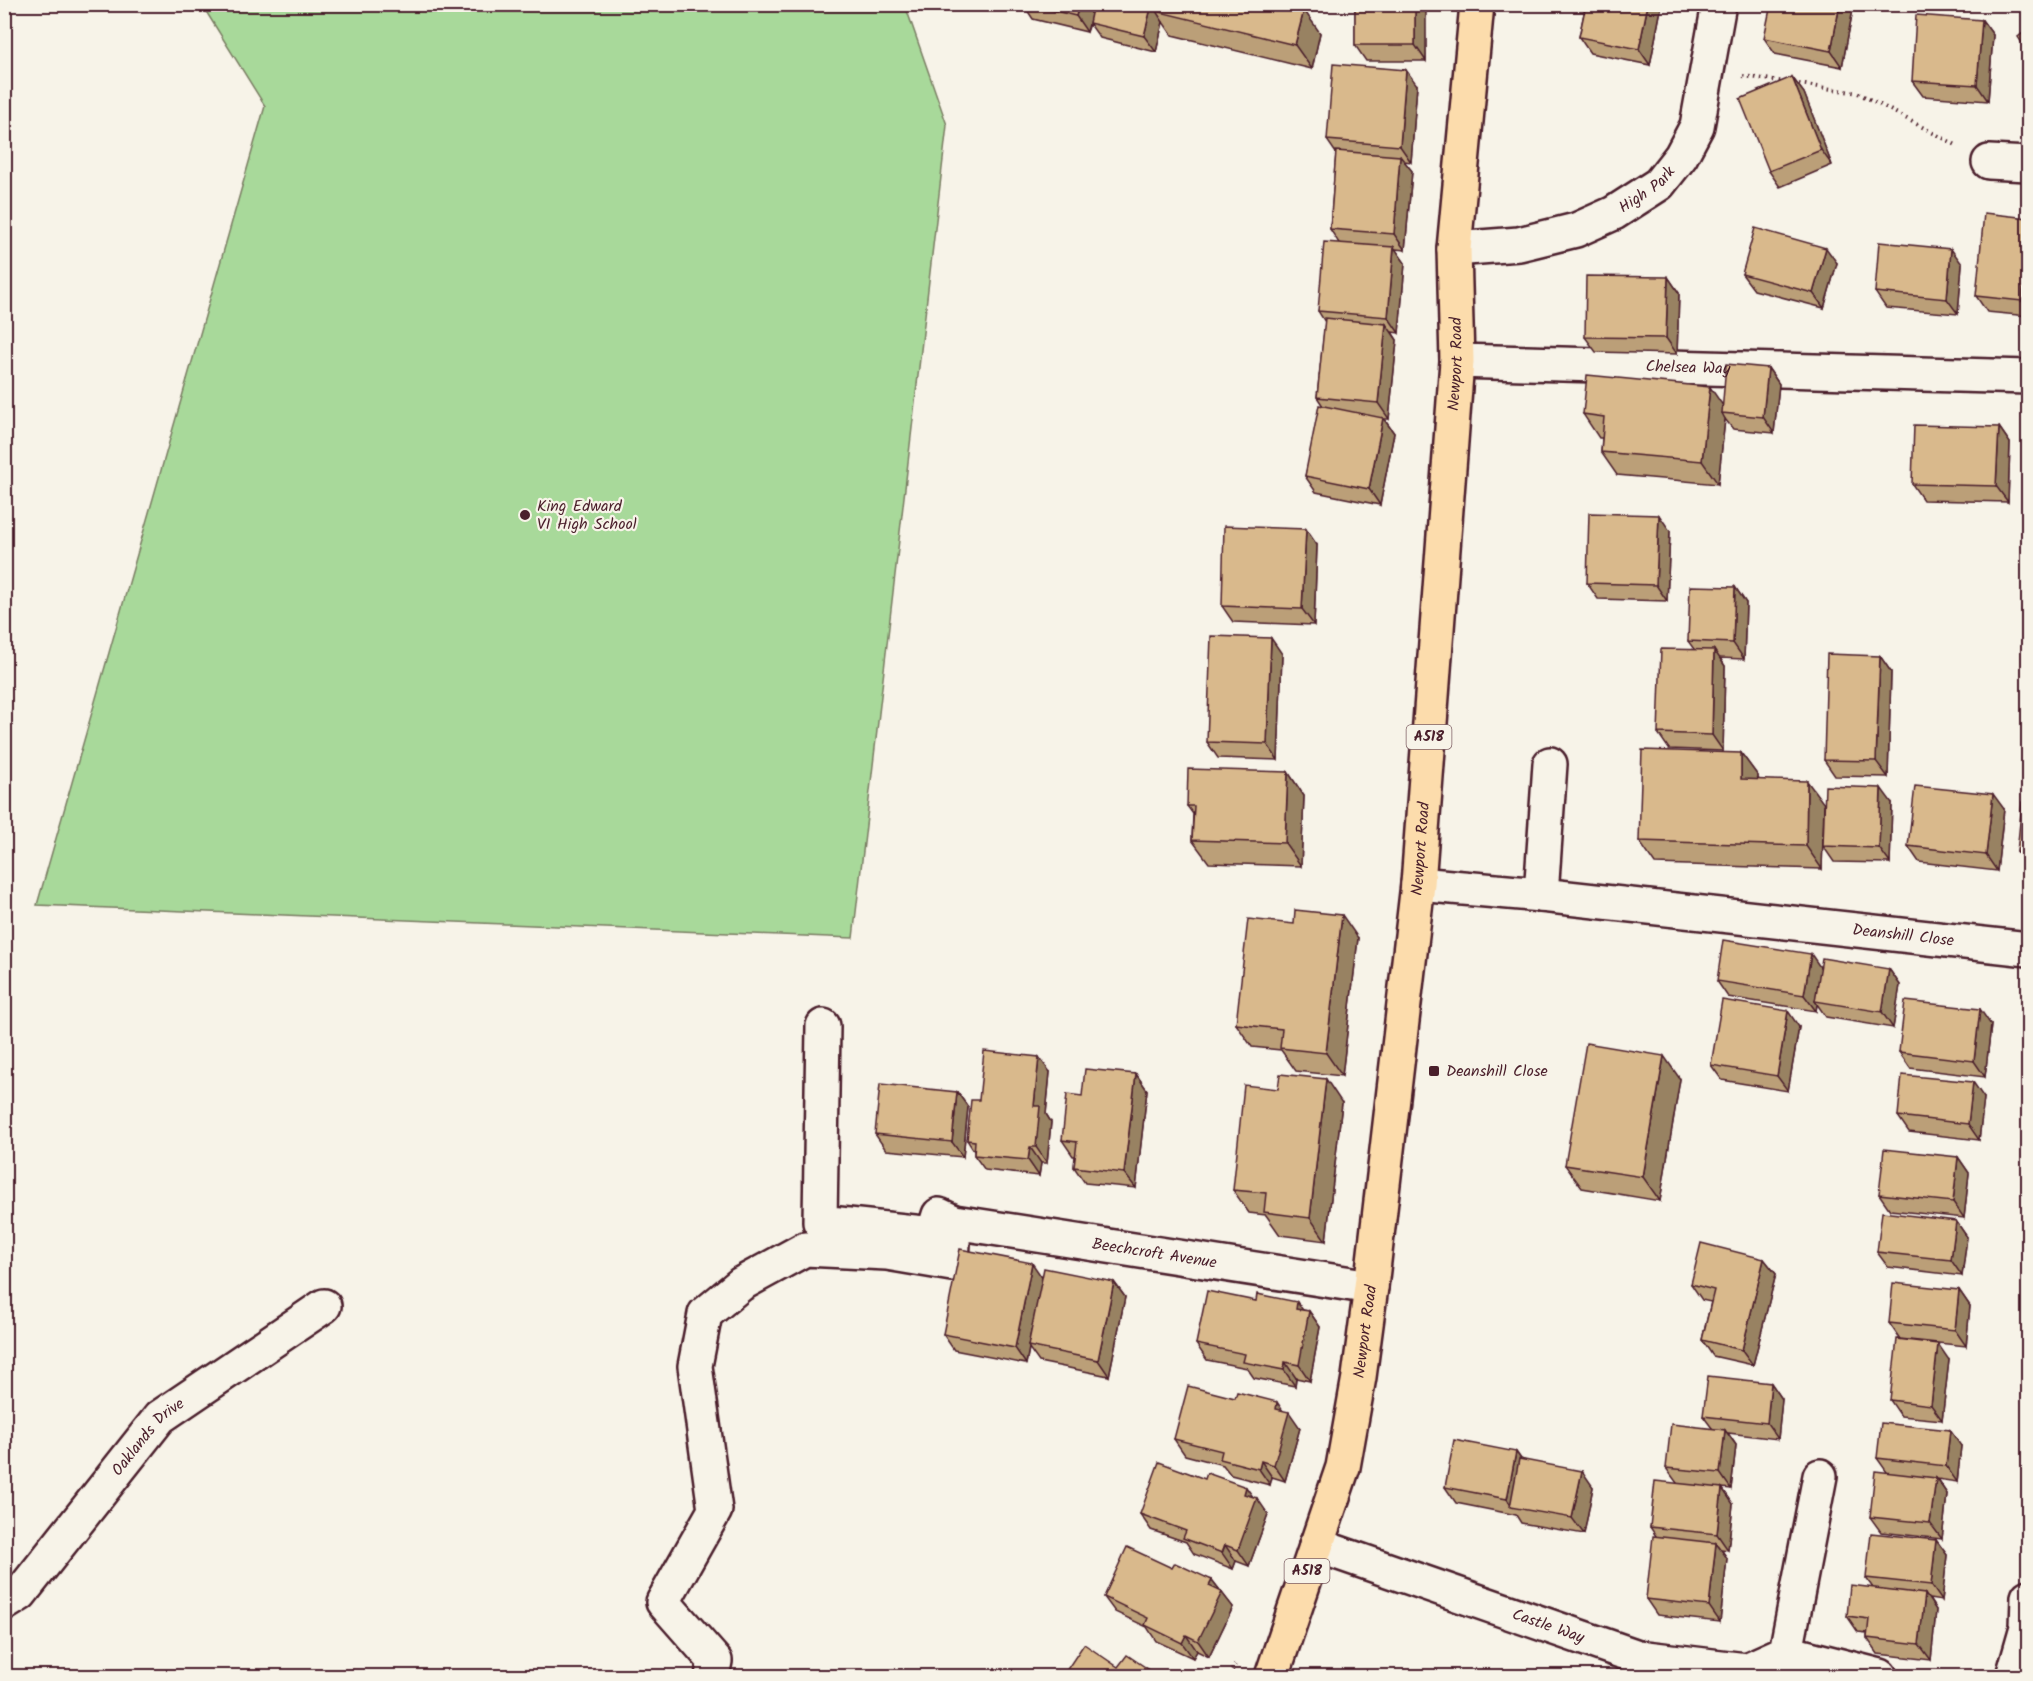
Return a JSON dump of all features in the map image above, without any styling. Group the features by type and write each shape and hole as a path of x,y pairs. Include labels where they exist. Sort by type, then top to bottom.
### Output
{"highway":[{"name":"Newport Road","path":"1272,1677 1343,1467 1359,1377 1371,1287 1418,884 1456,361 1454,249 1477,4"}],"street":[{"name":"High Park","path":"1454,249 1519,244 1576,230 1614,213 1659,184 1681,156 1697,126 1719,4"},
{"path":"1989,162 2028,164"},
{"name":"Chelsea Way","path":"1456,361 2028,377"},
{"path":"1541,895 1550,764"},
{"name":"Deanshill Close","path":"1418,884 1541,895 2028,949"},
{"path":"823,1026 820,1222 933,1234 947,1218"},
{"path":"712,1677 715,1661 663,1602 715,1510 695,1366 705,1314 741,1284 805,1249 887,1253 952,1264 947,1218"},
{"name":"Beechcroft Avenue","path":"947,1218 1371,1287"},
{"name":"Oaklands Drive","path":"4,1604 20,1594 160,1418 324,1306"},
{"path":"1820,1476 1786,1652 1880,1677"},
{"name":"Castle Way","path":"1316,1545 1638,1657 1697,1671 1746,1670 1786,1652"},
{"path":"2013,1677 2027,1627 2028,1597"}],"path":[{"path":"1740,75 1858,93 1989,162"}],"green space":[{"name":"King Edward VI High School","path":"202,5 905,5 947,125 853,938 37,905 265,106"}],"building":[{"path":"1027,4 1079,4 1076,16"},
{"path":"1093,4 1152,4 1144,36 1089,23"},
{"path":"1157,4 1282,4 1304,10 1295,45 1156,11"},
{"path":"1355,4 1415,4 1415,45 1355,45"},
{"path":"1586,4 1648,4 1639,49 1579,37"},
{"path":"1771,4 1785,7 1785,4 1840,4 1831,51 1764,38"},
{"path":"1916,15 1982,20 1977,85 1912,81"},
{"path":"2028,29 2028,52 2018,37"},
{"path":"1333,64 1406,70 1400,146 1327,140"},
{"path":"1792,77 1821,150 1769,171 1740,99"},
{"path":"1336,151 1400,156 1394,234 1330,229"},
{"path":"1984,213 2028,218 2022,301 1976,296"},
{"path":"1755,228 1826,248 1813,293 1742,274"},
{"path":"1324,242 1394,247 1388,317 1318,311"},
{"path":"1879,242 1951,249 1947,299 1875,292"},
{"path":"1586,276 1668,277 1666,338 1585,337"},
{"path":"1325,318 1386,324 1378,403 1317,397"},
{"path":"1726,364 1768,368 1763,417 1722,413"},
{"path":"1587,375 1710,387 1702,461 1601,452 1604,417 1583,414"},
{"path":"1319,405 1383,418 1369,489 1305,476"},
{"path":"1914,425 1999,427 1996,486 1912,484"},
{"path":"1589,513 1659,515 1656,585 1587,583"},
{"path":"1224,526 1306,529 1302,609 1222,606"},
{"path":"1690,586 1735,587 1733,643 1688,641"},
{"path":"1211,636 1271,638 1267,744 1207,742"},
{"path":"1661,649 1714,650 1712,735 1658,733"},
{"path":"1827,654 1880,656 1876,761 1824,760"},
{"path":"1642,750 1741,753 1741,779 1807,781 1806,846 1639,841"},
{"path":"1188,769 1288,772 1285,843 1192,840 1194,806 1187,806"},
{"path":"1825,786 1881,788 1879,848 1823,846"},
{"path":"1915,786 1993,794 1986,855 1908,846"},
{"path":"2022,802 2028,802 2028,853 2017,852"},
{"path":"1295,910 1342,915 1326,1053 1280,1048 1282,1029 1236,1024 1248,919 1294,924"},
{"path":"1723,940 1811,954 1804,995 1717,981"},
{"path":"1822,958 1889,969 1882,1012 1815,1001"},
{"path":"1722,1000 1788,1011 1777,1076 1711,1065"},
{"path":"1905,1001 1980,1009 1974,1061 1899,1052"},
{"path":"1586,1043 1664,1056 1643,1177 1565,1165"},
{"path":"984,1051 1039,1057 1034,1106 1040,1106 1036,1147 1030,1147 1028,1160 974,1155 975,1141 967,1140 971,1100 979,1100"},
{"path":"1085,1069 1136,1074 1124,1173 1074,1167 1077,1142 1062,1140 1067,1094 1082,1096"},
{"path":"1280,1074 1326,1079 1310,1218 1264,1212 1266,1193 1233,1190 1244,1085 1278,1089"},
{"path":"1902,1075 1973,1082 1968,1124 1898,1116"},
{"path":"880,1084 957,1092 952,1142 875,1134"},
{"path":"1884,1149 1958,1157 1953,1202 1879,1194"},
{"path":"1882,1212 1956,1221 1951,1260 1877,1252"},
{"path":"1701,1243 1764,1259 1742,1350 1702,1340 1714,1290 1691,1284"},
{"path":"960,1249 1032,1263 1015,1348 943,1334"},
{"path":"1044,1268 1114,1282 1098,1360 1028,1346"},
{"path":"1893,1283 1959,1290 1955,1330 1889,1323"},
{"path":"1207,1291 1256,1301 1257,1294 1297,1302 1296,1309 1309,1311 1299,1365 1285,1362 1284,1370 1243,1362 1245,1354 1196,1344"},
{"path":"1897,1339 1938,1344 1931,1405 1890,1400"},
{"path":"1708,1376 1771,1383 1767,1423 1703,1416"},
{"path":"1188,1386 1235,1398 1237,1392 1277,1402 1276,1409 1289,1412 1274,1465 1261,1461 1259,1469 1220,1459 1222,1451 1174,1439"},
{"path":"1881,1423 1950,1430 1946,1466 1877,1458"},
{"path":"1671,1424 1725,1430 1720,1473 1666,1468"},
{"path":"1454,1440 1516,1452 1507,1499 1445,1487"},
{"path":"1519,1459 1582,1471 1572,1518 1510,1507"},
{"path":"1159,1462 1205,1479 1207,1473 1246,1487 1244,1494 1257,1498 1238,1550 1225,1545 1222,1553 1183,1538 1186,1531 1140,1514"},
{"path":"1875,1471 1936,1478 1930,1523 1870,1517"},
{"path":"1655,1481 1722,1488 1717,1534 1650,1527"},
{"path":"1871,1533 1936,1540 1931,1585 1866,1578"},
{"path":"1653,1536 1716,1543 1709,1606 1646,1599"},
{"path":"1127,1547 1172,1568 1175,1563 1212,1580 1209,1586 1222,1592 1198,1641 1186,1635 1182,1643 1145,1625 1148,1618 1104,1597"},
{"path":"1850,1585 1925,1594 1919,1644 1867,1638 1869,1619 1847,1616"},
{"path":"1084,1644 1118,1667 1127,1655 1160,1677 1062,1677"}],"place":[{"name":"King Edward VI High School","path":"525,515"},
{"name":"Deanshill Close","path":"1434,1071"}]}
